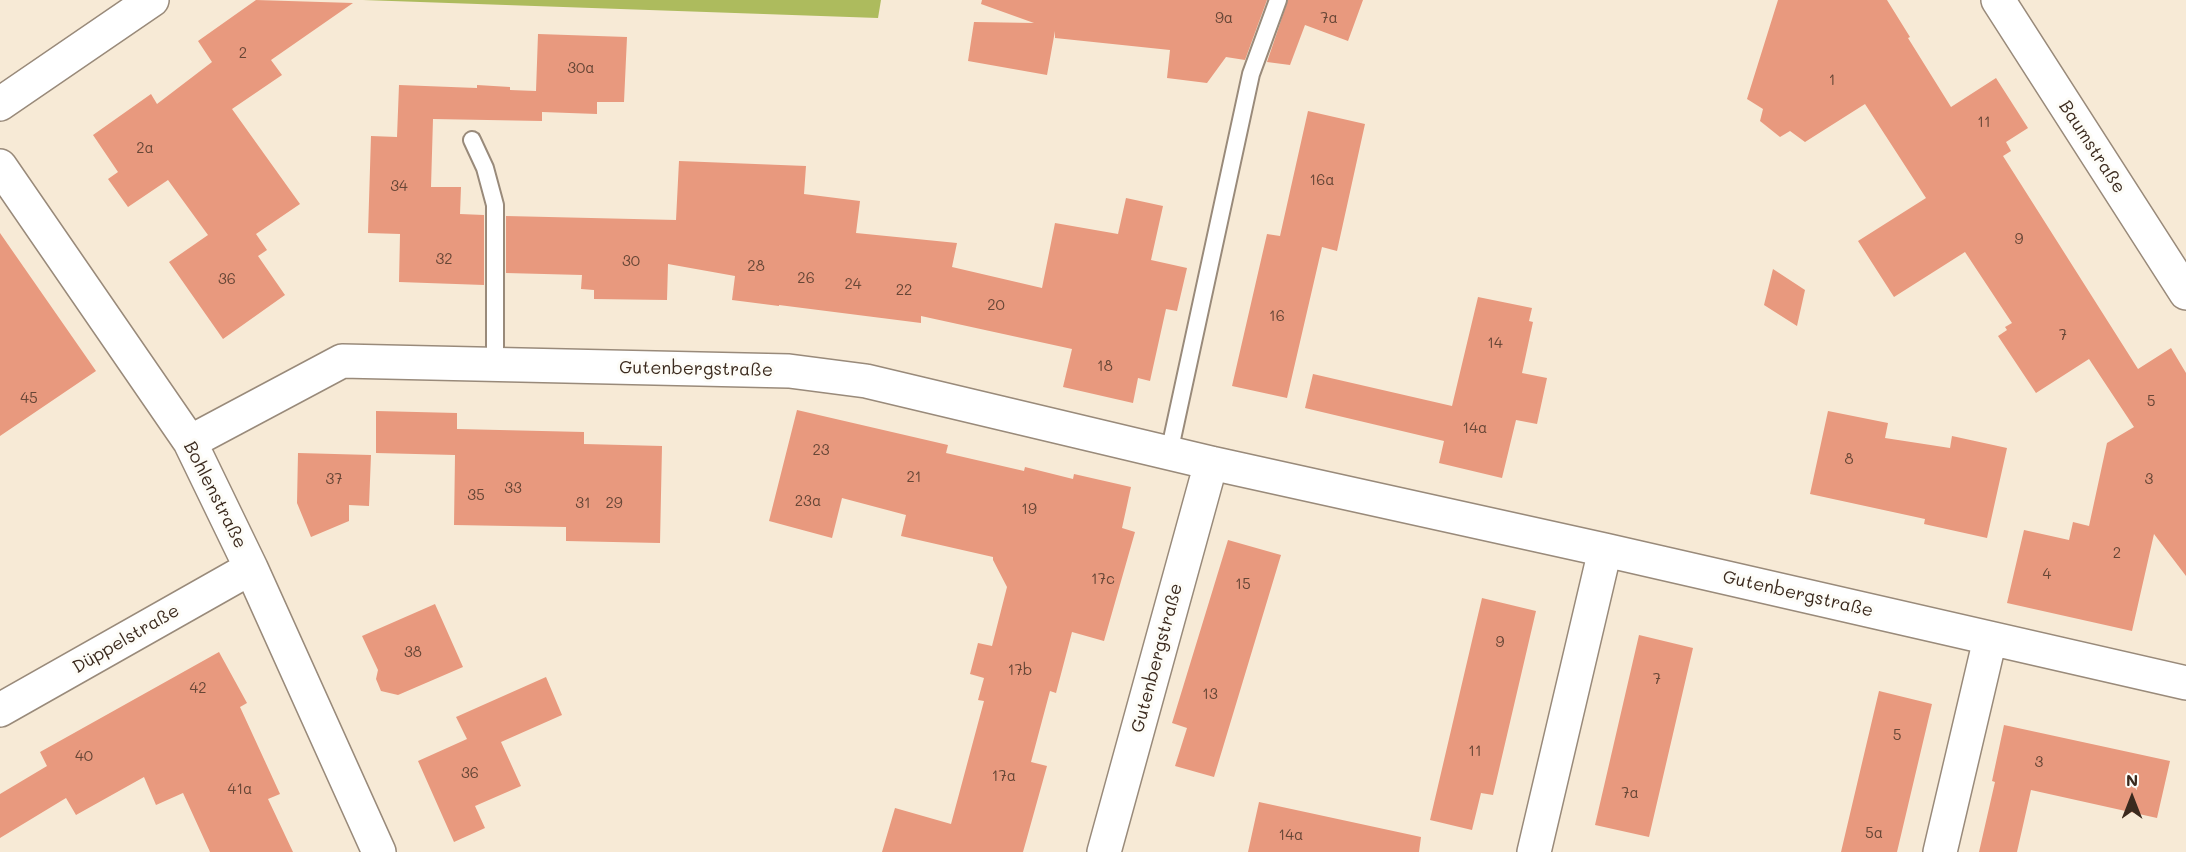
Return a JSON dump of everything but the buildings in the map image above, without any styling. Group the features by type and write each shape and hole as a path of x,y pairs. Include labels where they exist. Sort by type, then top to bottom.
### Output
{"street":[{"path":"0,104 152,0"},
{"name":"Baumstraße","path":"1998,0 2186,293"},
{"name":"Bohlenstraße","path":"0,166 190,442 251,567 379,852"},
{"name":"Gutenbergstraße","path":"190,442 342,361 789,371 866,381 1211,463 1605,550 2186,683"},
{"name":"Gutenbergstraße","path":"1104,852 1211,463"},
{"path":"1534,852 1605,550"},
{"name":"Düppelstraße","path":"0,710 251,567"},
{"path":"1940,852 1990,639"}],"lane":[{"path":"1169,453 1251,74 1278,0"},
{"path":"472,140 485,168 495,204 495,364"}],"green space":[{"path":"363,0 881,0 878,18"}]}
